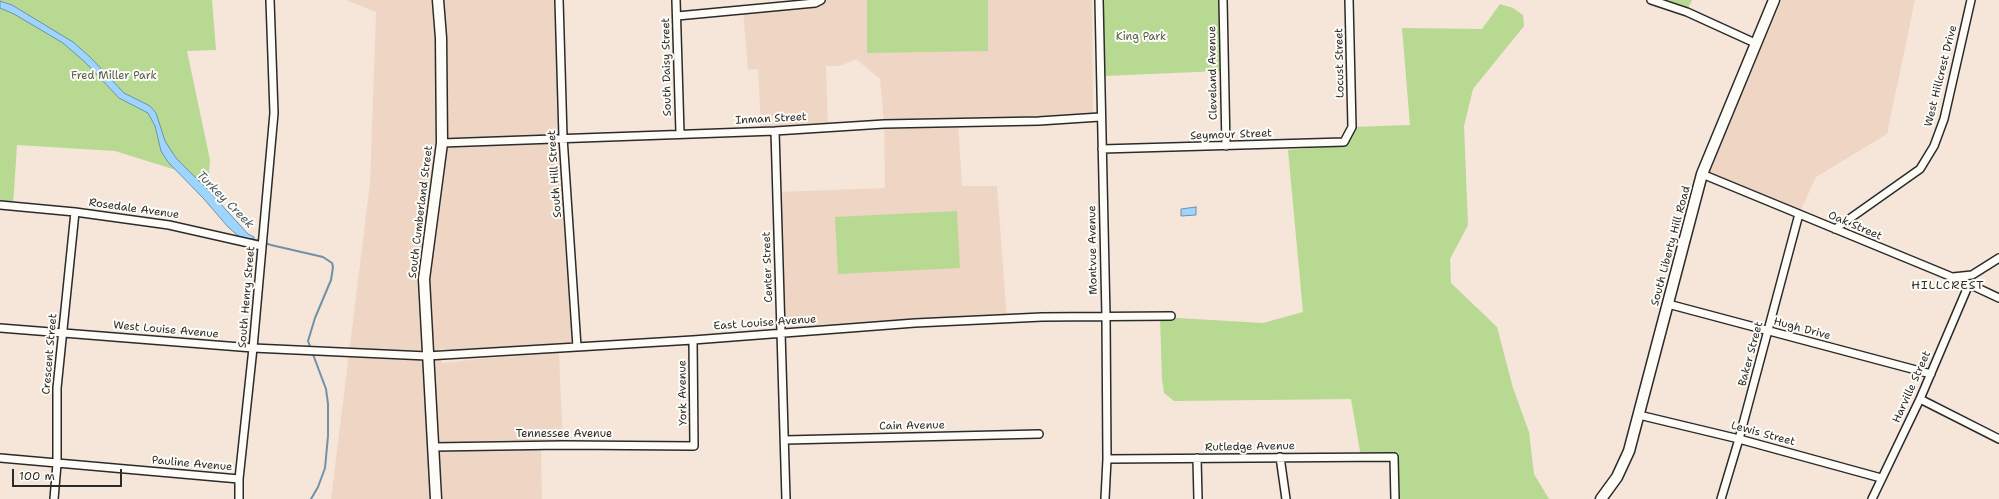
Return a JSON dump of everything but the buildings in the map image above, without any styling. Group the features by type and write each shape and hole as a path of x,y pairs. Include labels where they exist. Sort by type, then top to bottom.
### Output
{"street":[{"name":"South Henry Street","path":"239,499 239,479 253,348 274,113 270,0"},
{"name":"South Cumberland Street","path":"436,499 424,279 442,143 441,38 438,0"},
{"name":"South Hill Street","path":"559,0 563,138 577,347"},
{"name":"South Daisy Street","path":"676,0 680,133"},
{"name":"Montvue Avenue","path":"1099,0 1100,117 1106,316 1107,459 1105,499"},
{"name":"Cleveland Avenue","path":"1223,0 1226,146"},
{"name":"Locust Street","path":"1350,0 1352,127"},
{"path":"1651,0 1686,12 1755,43"},
{"name":"South Liberty Hill Road","path":"1601,499 1617,477 1630,451 1702,174 1774,0"},
{"name":"West Hillcrest Drive","path":"1835,230 1920,169 1934,146 1944,119 1971,0"},
{"path":"677,16 817,1"},
{"name":"Inman Street","path":"442,143 775,130 884,124 1038,121 1100,117"},
{"name":"Seymour Street","path":"1102,149 1344,142 1352,127"},
{"name":"Center Street","path":"775,130 786,499"},
{"name":"Oak Street","path":"1702,174 1835,230 1953,277 1999,298"},
{"name":"Rosedale Avenue","path":"0,205 75,212 169,224 262,246"},
{"name":"Crescent Street","path":"54,499 57,464 57,388 75,212"},
{"name":"Baker Street","path":"1721,499 1739,439 1799,214"},
{"path":"1953,277 1972,275 1999,258"},
{"name":"Harville Street","path":"1872,499 1920,399 1969,284"},
{"name":"Hugh Drive","path":"1668,304 1930,374"},
{"name":"East Louise Avenue","path":"427,356 693,340 921,323 1106,316 1171,316"},
{"name":"West Louise Avenue","path":"0,328 253,348 427,356"},
{"name":"York Avenue","path":"693,340 694,446"},
{"path":"1920,399 1999,439"},
{"name":"Lewis Street","path":"1639,415 1739,439 1881,478"},
{"name":"Cain Avenue","path":"785,440 1039,434"},
{"name":"Tennessee Avenue","path":"433,447 563,445 694,446"},
{"path":"1280,457 1286,499"},
{"name":"Rutledge Avenue","path":"1107,459 1394,457 1395,499"},
{"name":"Pauline Avenue","path":"0,458 239,479"},
{"path":"1197,458 1198,499"}],"shaded area":[{"path":"346,0 554,0 560,119 559,148 572,340 571,343 458,350 439,349 442,363 559,353 563,445 541,445 542,499 331,499 370,183 376,12"},
{"path":"815,0 1092,0 1093,117 958,122 962,186 997,186 1007,319 781,333 778,192 885,188 884,124 880,79 856,59 840,66 826,66 828,127 761,131 758,69 748,70 743,10"},
{"path":"1782,0 1915,0 1887,134 1816,177 1799,214 1707,175"}],"green space":[{"name":"Fred Miller Park","path":"0,0 212,0 216,50 187,51 210,160 208,190 176,170 115,151 17,145 13,206 0,205"},
{"path":"867,0 988,0 988,51 867,53"},
{"name":"King Park","path":"1103,0 1219,0 1220,71 1104,76"},
{"path":"1665,0 1692,0 1688,8"},
{"path":"1500,4 1513,8 1523,15 1524,26 1473,89 1464,126 1468,225 1450,259 1451,283 1497,327 1513,388 1529,432 1534,474 1549,499 1395,499 1394,457 1361,457 1351,399 1174,401 1164,393 1162,379 1160,317 1263,323 1303,312 1288,150 1321,147 1321,143 1344,142 1352,127 1410,125 1402,28 1482,29"},
{"path":"957,211 960,268 838,274 835,217"}],"water":[{"name":"Turkey Creek","path":"0,1 12,5 73,42 90,57 124,93 150,106 156,113 165,141 176,158 208,190 248,234 254,237 254,241 242,239 228,227 204,199 168,162 161,151 155,126 148,113 119,98 86,63 63,43 14,14 0,8"},
{"path":"1196,207 1196,215 1181,216 1181,209"}],"waterway":[{"name":"Turkey Creek","path":"252,239 323,257 332,263 333,267 331,280 315,318 308,341 326,389 328,404 328,436 325,468 318,487 311,499"}],"district":[{"name":"HILLCREST","path":"1948,286"}]}
